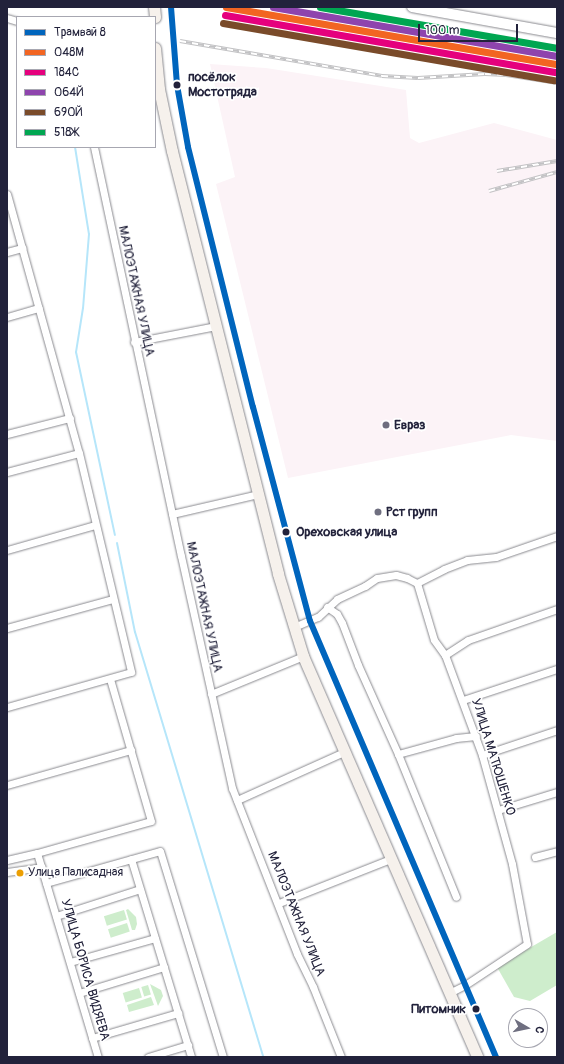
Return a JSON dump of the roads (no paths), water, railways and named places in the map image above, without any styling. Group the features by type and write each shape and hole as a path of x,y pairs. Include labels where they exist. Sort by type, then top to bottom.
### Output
{"main road":[{"path":"412,7 557,33"},
{"path":"156,58 159,89 166,122 216,326 258,494 303,656 477,1057"}],"street":[{"name":"МАЛОЭТАЖНАЯ УЛИЦА","path":"94,148 134,342 232,788 297,954 313,987 341,1057"},
{"path":"7,194 79,452 130,672 110,679 7,707"},
{"path":"7,252 22,248"},
{"path":"7,317 39,308"},
{"path":"134,342 216,326"},
{"path":"7,434 70,418"},
{"path":"7,472 79,452"},
{"path":"172,514 258,494"},
{"path":"7,550 95,525"},
{"path":"294,627 318,617 337,599 384,576 396,575 407,578 417,584 444,569 467,560 496,557 557,536"},
{"name":"УЛИЦА МАТЮШЕНКО","path":"417,584 434,640 445,655 463,700 482,755 498,810 516,882 526,944 466,985 449,993"},
{"path":"7,628 113,599"},
{"path":"327,607 337,614 342,623 358,665 398,754 456,896"},
{"path":"445,655 468,640 557,609"},
{"path":"211,694 303,656"},
{"path":"463,700 557,668"},
{"path":"7,860 38,853 151,821 110,679"},
{"path":"482,755 557,730"},
{"path":"398,754 456,738 476,736"},
{"path":"7,785 130,750"},
{"path":"237,800 344,752"},
{"path":"498,810 557,792"},
{"path":"46,883 160,851 223,1057"},
{"path":"535,857 557,851"},
{"name":"УЛИЦА БОРИСА ВИДЯЕВА","path":"38,853 98,1057"},
{"path":"131,859 191,1057"},
{"path":"278,903 390,859"},
{"path":"7,872 42,867"},
{"path":"56,916 140,889"},
{"path":"70,962 155,938"},
{"path":"79,993 164,967"},
{"path":"92,1038 178,1013"},
{"path":"148,1057 188,1045"}],"waterway":[{"path":"75,148 89,234 83,308 76,352 115,535"},
{"path":"117,543 135,632 263,1057"}],"railway":[{"path":"180,41 382,76 418,78 485,74 506,75 557,83"},
{"path":"497,171 557,161"},
{"path":"489,191 557,172"}],"tram line":[{"name":"8","path":"171,7 177,85 188,147 253,407 310,621 496,1057"}],"place":[{"name":"посёлок Мостотряда","path":"177,85"},
{"name":"Евраз","path":"386,425"},
{"name":"Рст групп","path":"378,512"},
{"name":"Ореховская улица","path":"286,532"},
{"name":"Улица Палисадная","path":"20,873"},
{"name":"Питомник","path":"476,1009"}]}
